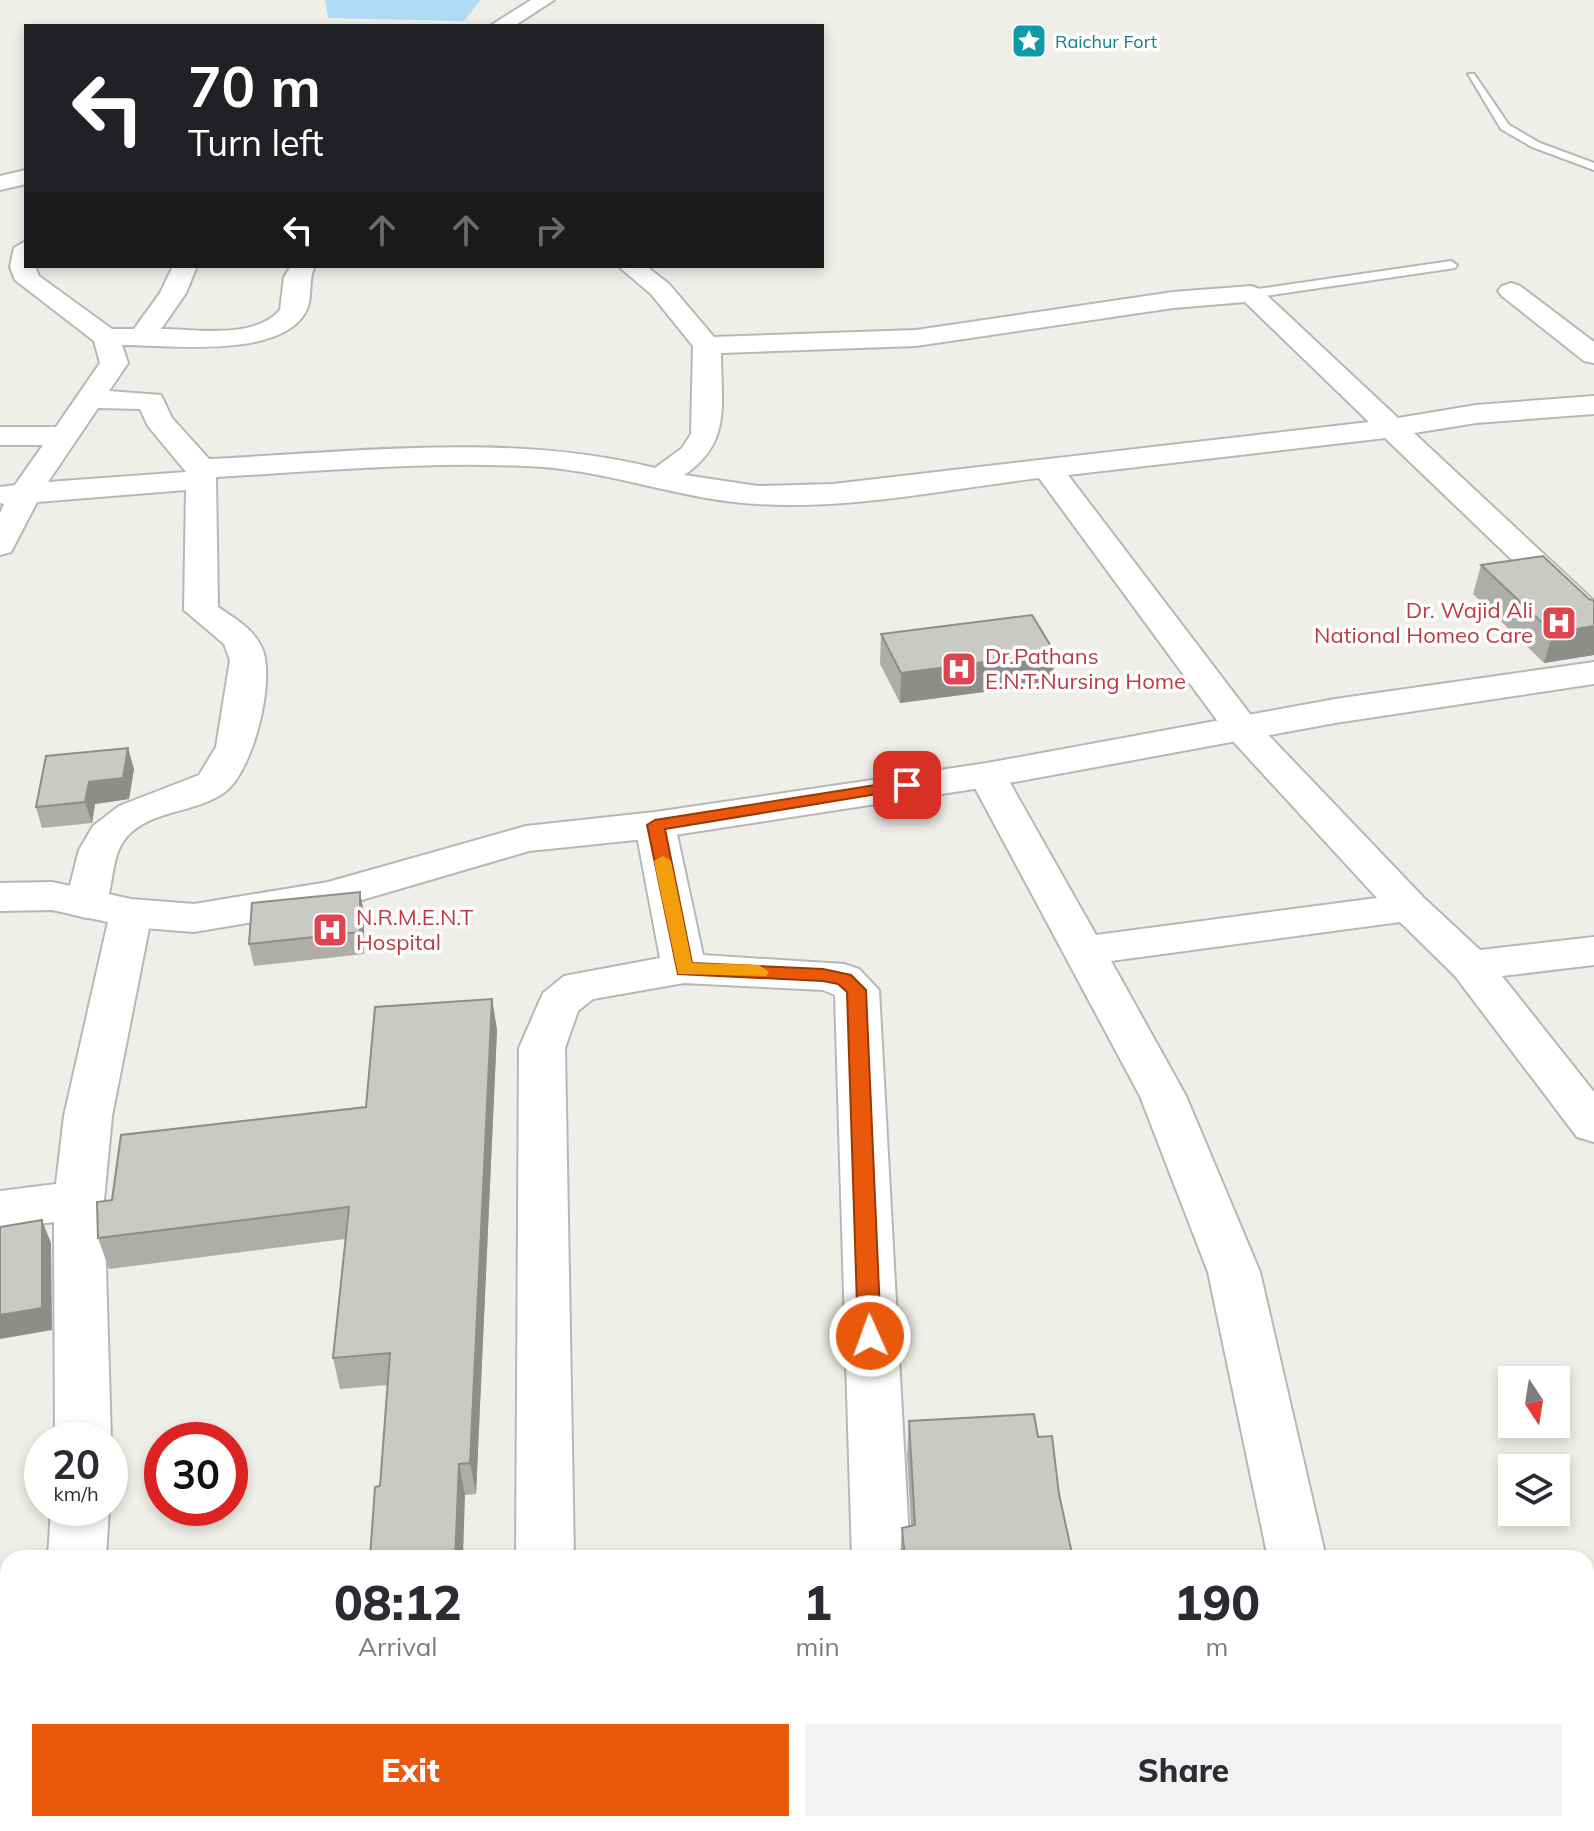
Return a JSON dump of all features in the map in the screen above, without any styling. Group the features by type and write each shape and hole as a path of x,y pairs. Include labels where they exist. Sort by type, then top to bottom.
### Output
{"main road":[{"path":"503,24 545,0"},
{"path":"0,183 24,177"},
{"path":"0,897 52,896 109,909 194,918 331,895 526,839 655,825 987,775 1335,711 1594,673"}],"street":[{"path":"0,545 13,494 63,436 114,363 106,337 28,280 22,267 24,258"},
{"path":"143,336 173,293 184,268"},
{"path":"106,337 241,337 273,330 284,324 299,299 302,291 297,277 302,268"},
{"path":"633,268 660,289 707,345 706,434 701,447 690,458 660,478"},
{"path":"1511,291 1594,355"},
{"path":"707,345 916,338 1173,300 1251,294 1594,620"},
{"path":"83,1422 79,1200 109,909 105,837 120,820 203,787 221,775 233,755 248,660 246,646 239,636 215,623 201,610 201,475 158,420 151,401 91,399"},
{"path":"13,494 384,459 539,458 603,464 697,488 758,495 833,493 1392,428 1476,414 1594,405"},
{"path":"0,436 63,436"},
{"path":"1046,466 1243,730 1409,907 1470,966 1594,1125"},
{"path":"987,775 1163,1096 1234,1272 1295,1550"},
{"path":"655,825 684,969"},
{"path":"1084,951 1409,907"},
{"path":"1470,966 1594,951"},
{"path":"545,1550 542,1048 559,1004 580,986 684,969 823,975 844,979 857,990 881,1550"},
{"path":"0,1210 79,1200"},
{"path":"77,1550 79,1526"}],"lane":[{"path":"1471,76 1505,127 1536,145 1594,167"},
{"path":"1251,294 1451,265"}],"water":[{"path":"325,0 481,0 464,21 328,18"}],"building":[{"path":"1543,556 1594,601 1594,626 1553,633 1481,565"},
{"path":"1032,615 1055,653 901,673 881,634"},
{"path":"128,748 123,778 89,782 85,802 36,807 46,756"},
{"path":"360,892 360,932 249,944 252,903"},
{"path":"492,999 470,1463 459,1464 455,1550 371,1550 375,1487 380,1486 390,1353 333,1358 349,1207 98,1238 97,1202 112,1200 121,1135 366,1107 375,1007"},
{"path":"42,1220 42,1308 0,1315 0,1227"},
{"path":"1034,1414 1038,1437 1052,1436 1059,1494 1071,1550 904,1550 902,1528 915,1525 909,1421"}],"slow traffic":[{"path":"663,861 684,969 759,972"}],"place":[{"name":"Raichur Fort","path":"1029,41"},
{"name":"Dr. Wajid Ali National Homeo Care","path":"1559,623"},
{"name":"Dr.Pathans E.N.T.Nursing Home","path":"959,669"},
{"name":"N.R.M.E.N.T Hospital","path":"330,930"}],"route":[{"path":"870,1336 857,990 844,979 823,975 684,969 655,825 907,785"}]}
